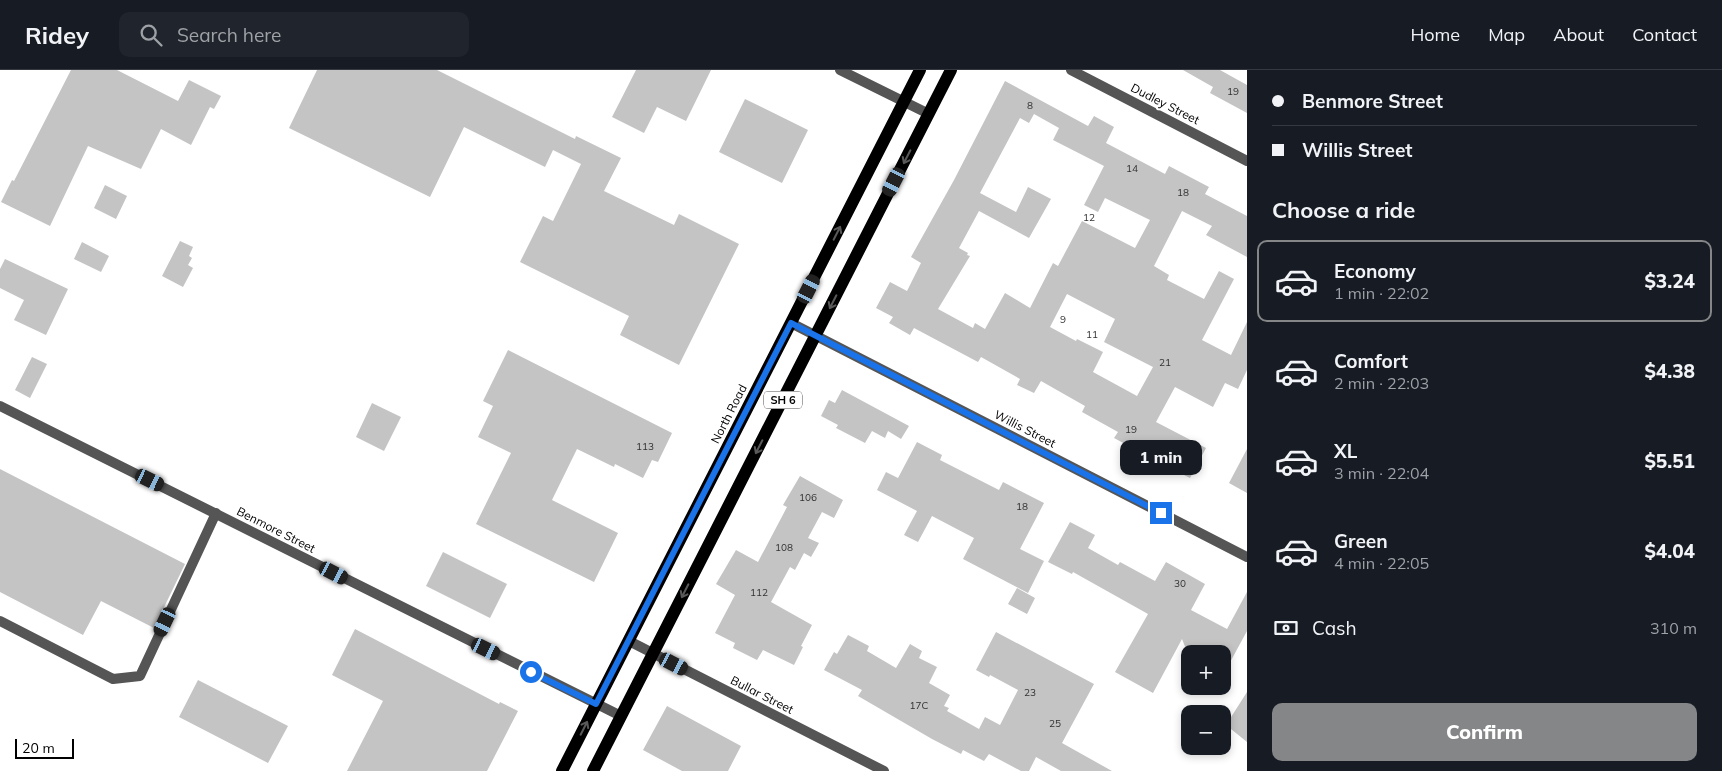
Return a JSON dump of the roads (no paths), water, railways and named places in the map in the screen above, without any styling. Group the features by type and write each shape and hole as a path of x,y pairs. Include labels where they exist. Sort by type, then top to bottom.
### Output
{"main road":[{"name":"North Road","path":"562,771 920,70"},
{"name":"SH 6","path":"593,771 951,70"}],"street":[{"path":"840,70 929,114"},
{"name":"Dudley Street","path":"1070,70 1247,161"},
{"name":"Willis Street","path":"791,323 1247,557"},
{"name":"Benmore Street","path":"0,406 621,716"},
{"path":"0,621 113,679 140,676 216,513"},
{"name":"Bullar Street","path":"629,641 884,771"}]}
